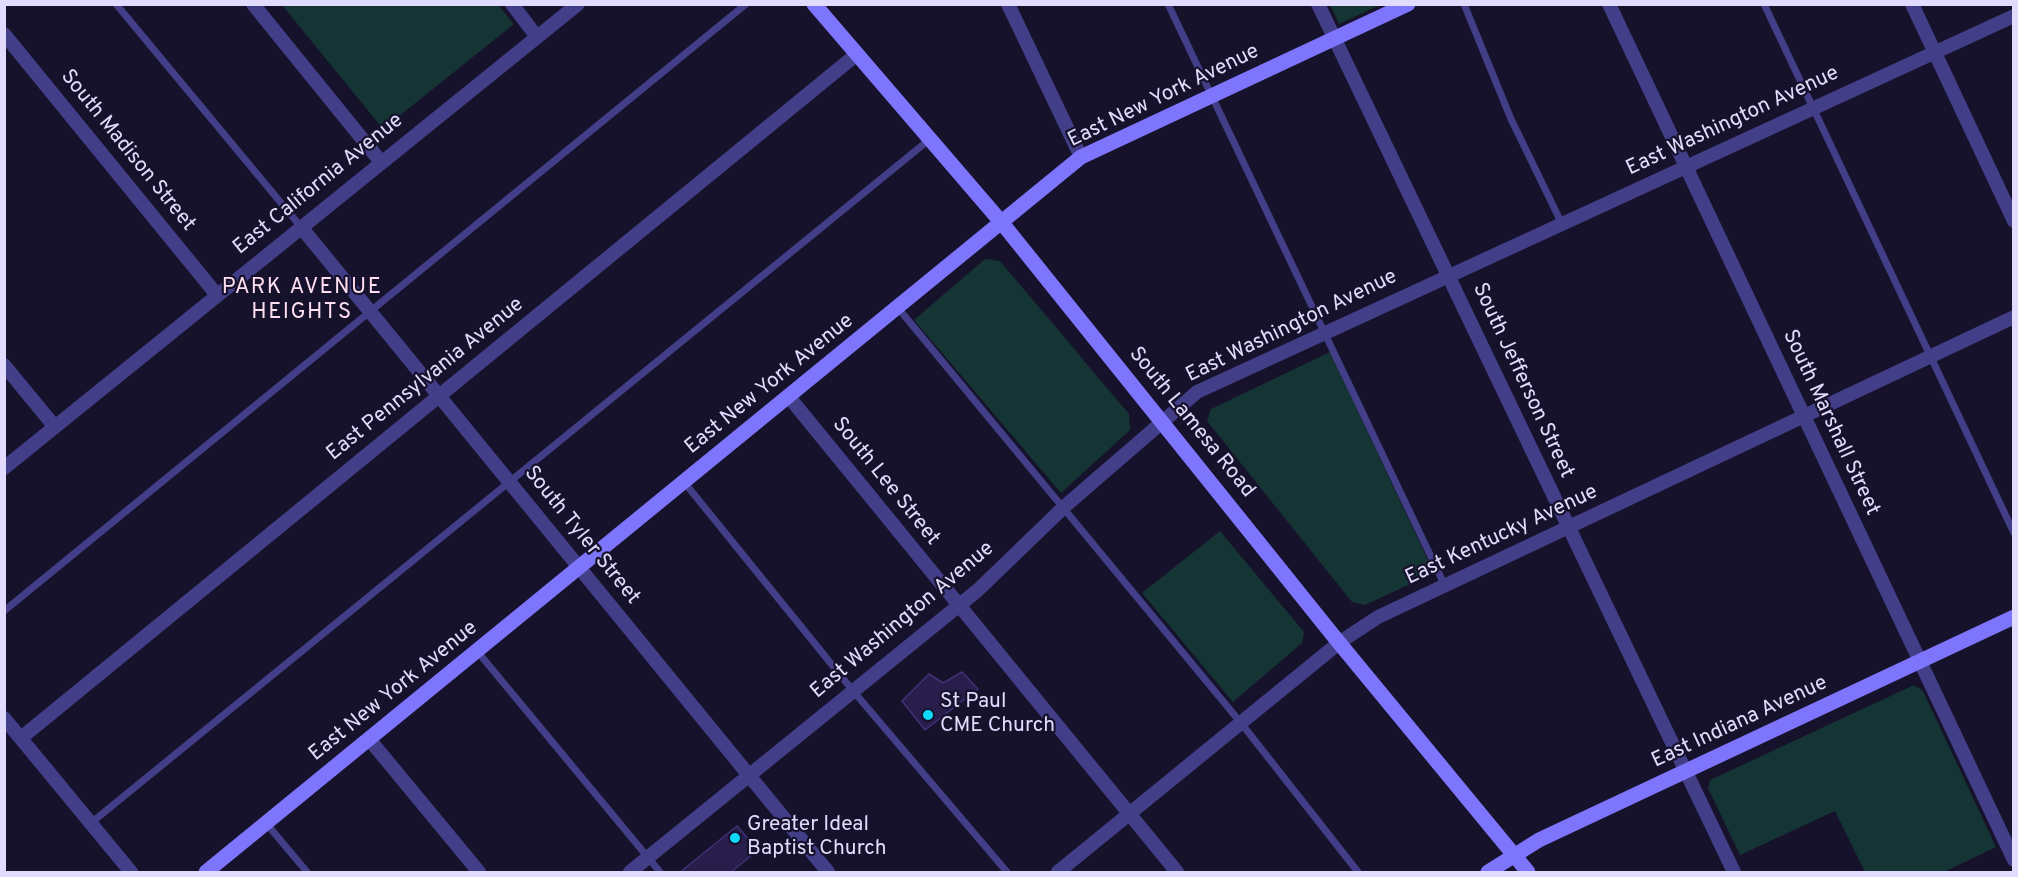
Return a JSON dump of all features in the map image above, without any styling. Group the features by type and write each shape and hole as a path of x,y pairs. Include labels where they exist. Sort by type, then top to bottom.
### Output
{"street":[{"path":"253,4 381,162"},
{"path":"512,4 537,37"},
{"name":"East California Avenue","path":"4,468 578,4"},
{"name":"South Lamesa Road","path":"814,4 1002,223 1528,873"},
{"path":"1008,4 1081,157"},
{"name":"South Jefferson Street","path":"1318,4 1734,873"},
{"name":"East New York Avenue","path":"206,873 1081,157 1408,4"},
{"name":"South Marshall Street","path":"1609,4 2013,860"},
{"path":"1912,4 2013,221"},
{"name":"East Washington Avenue","path":"630,873 959,606 1064,507 1197,392 2013,16"},
{"name":"South Madison Street","path":"4,34 217,294"},
{"name":"East Pennsylvania Avenue","path":"21,738 857,54"},
{"name":"South Tyler Street","path":"301,227 828,873"},
{"name":"East Kentucky Avenue","path":"1058,873 1340,642 1378,617 2013,317"},
{"path":"4,365 55,427"},
{"name":"South Lee Street","path":"789,397 1177,873"},
{"name":"East Indiana Avenue","path":"1488,873 1513,854 1539,840 2013,617"},
{"path":"4,718 131,873"},
{"path":"369,739 479,873"}],"lane":[{"path":"116,4 301,227"},
{"path":"4,611 746,4"},
{"path":"1168,4 1445,586"},
{"path":"1464,4 1511,119 1562,224"},
{"path":"1764,4 1928,357 2013,533"},
{"path":"91,823 930,139"},
{"path":"898,308 1241,723 1358,873"},
{"path":"684,482 854,692 1007,873"},
{"path":"477,651 660,873"},
{"path":"266,823 307,873"}],"green space":[{"path":"282,5 498,5 514,24 383,129"},
{"path":"1330,5 1380,5 1339,24"},
{"path":"985,259 1000,261 1129,414 1130,430 1061,493 914,320"},
{"path":"1330,352 1434,573 1365,605 1352,602 1207,421 1211,409"},
{"path":"1220,531 1304,632 1302,643 1233,702 1142,593"},
{"path":"1914,685 1923,691 1996,847 1944,872 1865,872 1835,811 1740,855 1708,788 1710,780"}],"building":[{"name":"St Paul CME Church","path":"962,672 978,689 925,730 902,701 929,674 943,683"},
{"name":"Greater Ideal Baptist Church","path":"737,826 758,850 730,873 679,873"}],"place":[{"name":"St Paul CME Church","path":"928,715"},
{"name":"Greater Ideal Baptist Church","path":"735,838"}],"district":[{"name":"PARK AVENUE HEIGHTS","path":"302,302"}]}
